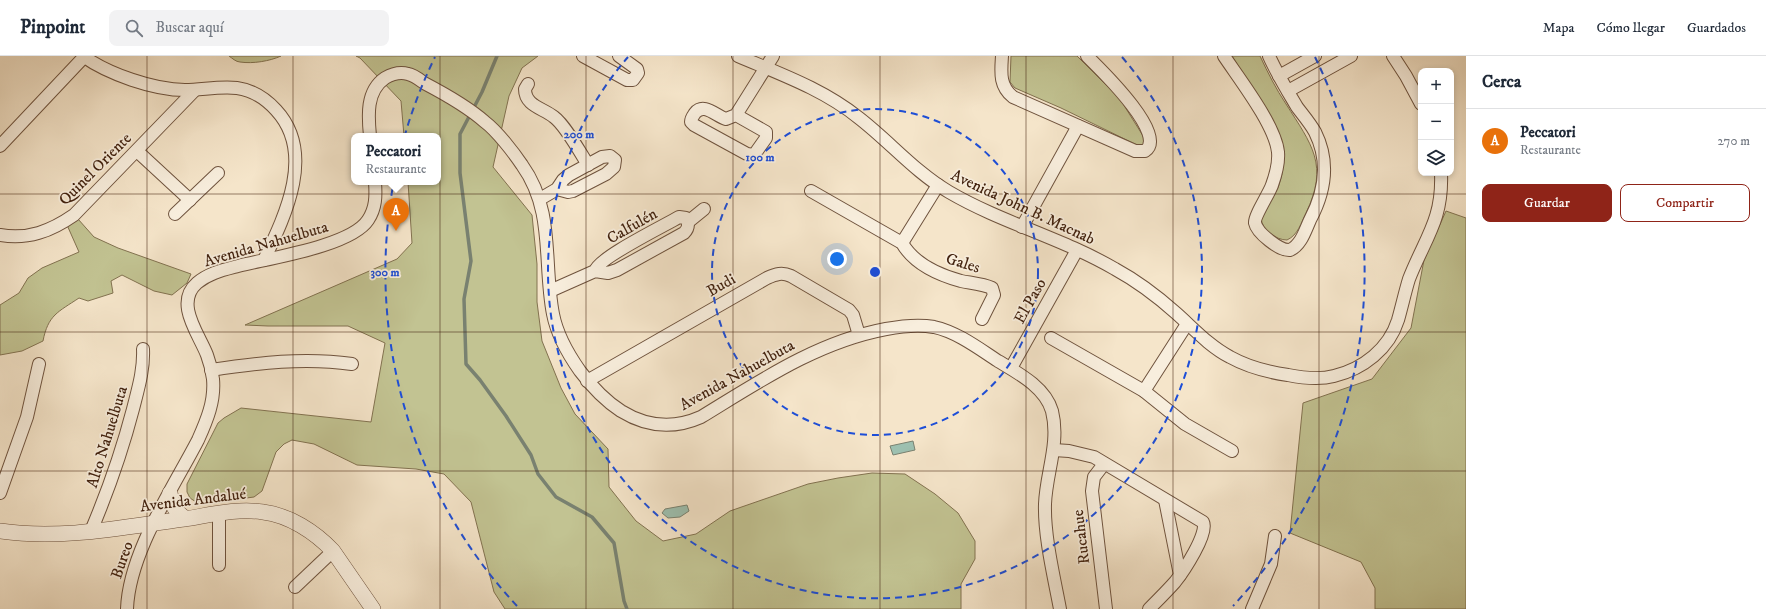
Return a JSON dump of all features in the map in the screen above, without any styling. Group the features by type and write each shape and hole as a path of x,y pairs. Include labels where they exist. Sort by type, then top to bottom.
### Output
{"street":[{"path":"583,56 627,80 633,80 638,73 637,69 619,56"},
{"name":"Avenida John B. Macnab","path":"738,56 809,86 845,108 871,128 914,167 938,185 965,201 1103,262 1131,279 1160,300 1217,349 1237,361 1260,370 1298,377 1322,378 1345,373 1371,358 1390,337 1398,319 1409,280 1436,220 1441,196 1441,176"},
{"path":"736,115 766,132 766,138 754,155 747,154 691,122 692,117 697,110 702,108 726,119 736,115 773,56"},
{"path":"1002,56 1001,80 1008,94 1018,100 1135,151 1145,151 1150,145 1150,135 1119,88 1087,56"},
{"path":"1224,56 1266,120 1276,141 1278,158 1276,174 1271,189 1255,221 1256,226 1263,235 1283,250 1287,250 1293,248 1299,243 1312,217 1322,190 1325,171 1322,150 1314,132 1279,76 1269,56"},
{"path":"1279,76 1315,56"},
{"path":"1288,91 1351,56"},
{"path":"1393,56 1418,98"},
{"path":"0,146 83,57 116,73 167,89 195,90 236,88 255,94 264,99 278,112 289,132 295,154 295,178 288,201 264,260"},
{"name":"Avenida Nahuelbuta","path":"370,133 369,115 372,94 378,83 390,75 409,74 453,99 486,122 529,175 540,199 545,221 553,316 561,338 572,359 588,381 606,400 625,414 652,424 675,425 689,422 701,417 794,362 826,347 859,335 901,326 934,327 962,338 1011,368 1039,390 1049,403 1053,421 1054,450 1046,484 1045,518 1060,609"},
{"path":"528,84 525,89 527,98 532,104 549,113 561,122 588,165"},
{"name":"Quinel Oriente","path":"0,235 17,237 34,235 63,222 83,206 195,90"},
{"path":"1022,227 1078,126"},
{"path":"137,150 190,200"},
{"path":"540,199 557,189 563,180 606,155 613,158 616,164 612,170 606,174 573,191 568,192 557,189"},
{"path":"175,214 218,173"},
{"name":"Avenida Nahuelbuta","path":"154,522 198,440 210,414 213,394 211,370 207,356 190,318 187,304 189,293 194,285 209,275 341,240 358,231 368,221 372,213 376,198 375,185"},
{"path":"902,243 938,185"},
{"name":"Gales","path":"811,191 902,243 913,257 936,272 992,288 994,295 982,319"},
{"name":"Calfulén","path":"550,291 595,272 608,273 618,270 684,233 688,228 688,222 704,209"},
{"name":"El Paso","path":"1011,368 1077,250"},
{"name":"Budi","path":"588,381 776,274 786,274 791,276 849,310 853,315 859,335"},
{"path":"1144,390 1187,324"},
{"path":"1051,338 1144,390 1182,422 1232,451"},
{"name":"Alto Nahuelbuta","path":"91,531 104,502 123,446 142,376 144,349"},
{"path":"211,370 281,361 322,360 352,364"},
{"path":"0,493 27,417 39,364"},
{"path":"1054,450 1089,455 1199,520 1204,526 1204,533 1180,575 1149,609"},
{"name":"Rucahue","path":"1104,464 1094,477 1092,490 1106,609"},
{"path":"170,494 174,508 178,514 185,518"},
{"path":"1165,500 1180,575"},
{"name":"Avenida Andalué","path":"0,531 40,534 91,531 219,514 252,511 263,512 281,516 309,531 333,551 372,609"},
{"path":"219,514 219,565"},
{"name":"Bureo","path":"127,609 134,565 154,522"},
{"path":"1252,609 1271,564 1275,536"},
{"path":"295,587 333,551"}],"green space":[{"path":"229,56 281,56 267,61 250,63 236,61"},
{"path":"356,56 538,56 522,68 509,96 493,167 532,215 537,264 537,302 542,341 561,388 575,414 608,449 609,487 636,521 663,541 696,534 730,511 808,484 872,473 905,474 935,494 958,513 975,541 975,559 961,584 961,609 505,609 494,592 471,502 444,474 416,469 357,465 314,444 292,440 284,444 276,452 262,491 254,497 208,503 196,502 190,498 187,492 187,484 218,423 241,408 371,422 385,343 348,326 245,325 397,259 412,243 408,185 441,185 441,133 404,133 401,101 360,58"},
{"path":"1011,56 1077,56 1120,99 1145,139 1145,144 1139,146 1061,108 1015,88 1010,82"},
{"path":"1232,56 1260,56 1279,93 1310,144 1314,156 1317,168 1313,196 1299,228 1291,238 1287,240 1283,240 1270,234 1262,222 1261,218 1278,188 1282,174 1269,117"},
{"path":"1446,211 1466,218 1466,609 1375,609 1375,588 1361,562 1290,533 1303,403 1372,379 1411,328 1424,260"},
{"path":"78,219 94,237 118,248 191,274 187,283 172,295 154,291 122,275 111,281 113,293 88,301 79,298 55,315 48,325 43,341 22,351 0,355 0,305 19,293 28,278 42,268 79,252 67,225"}],"shaded area":[{"path":"913,441 915,450 893,455 890,446"},
{"path":"687,505 689,511 680,517 668,518 662,513 665,509"}],"waterway":[{"path":"497,56 482,92 460,134 460,173 471,261 464,299 466,364 480,380 506,416 531,455 538,474 556,497 592,517 614,543 624,601 627,609"}],"place":[{"name":"Peccatori","path":"396,231"}]}
